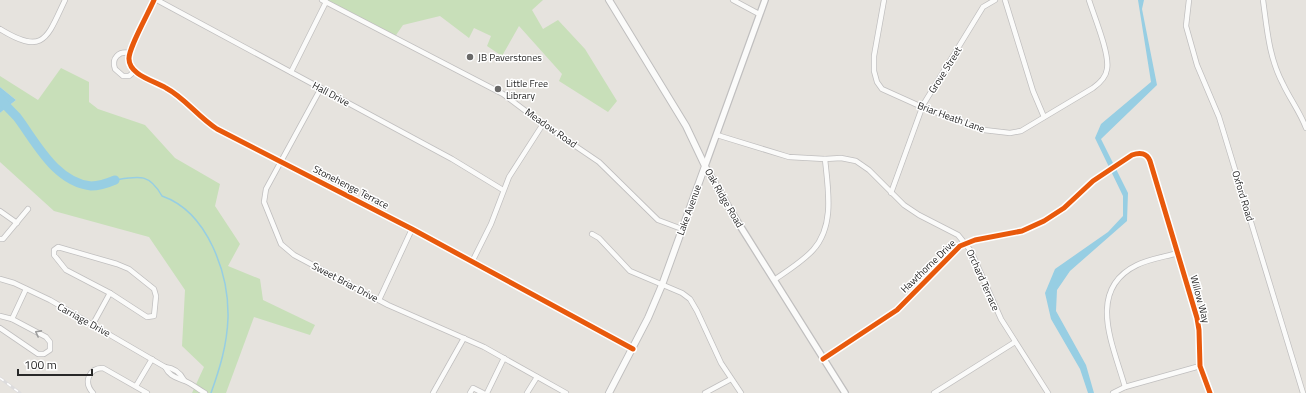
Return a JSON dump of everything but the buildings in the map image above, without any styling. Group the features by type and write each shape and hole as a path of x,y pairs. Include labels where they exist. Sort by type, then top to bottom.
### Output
{"main road":[{"name":"Oak Ridge Road","path":"609,0 686,126 705,166"},
{"name":"Lake Avenue","path":"609,393 633,349 662,285 705,166"}],"street":[{"path":"0,29 25,42 40,40 51,29 65,0"},
{"path":"129,53 124,53 117,56 114,62 114,69 123,76 129,76 135,71 130,66 129,53 155,0"},
{"name":"Hall Drive","path":"155,0 452,159 503,190"},
{"path":"733,0 759,14"},
{"name":"Lake Avenue","path":"705,166 764,0"},
{"name":"Briar Heath Lane","path":"884,0 874,56 874,71 878,82 887,92 922,107 984,130 1003,133 1022,131 1101,82 1106,73 1108,62 1089,0"},
{"name":"Grove Street","path":"892,193 922,107 983,7 995,0"},
{"path":"1005,0 1033,92 1044,117"},
{"name":"Oxford Road","path":"1189,0 1186,26 1196,65 1219,117 1303,393"},
{"path":"1263,0 1269,44 1274,61 1283,85 1298,109 1306,128"},
{"path":"291,72 324,1"},
{"name":"Meadow Road","path":"324,1 492,87 599,162 658,220 682,229"},
{"name":"Stonehenge Terrace","path":"135,71 169,89 207,123 217,129 412,229 633,349"},
{"name":"Sweet Briar Drive","path":"321,88 266,189 264,198 281,244 294,255 379,300 464,338 504,358 566,393"},
{"path":"472,262 491,224 509,177 543,124"},
{"name":"Orchard Terrace","path":"717,135 789,157 824,159 841,158 861,164 892,193 919,215 958,235 966,243 992,303 1048,393"},
{"name":"Hawthorne Drive","path":"824,359 897,310 953,252 966,243 1022,231 1044,221 1064,208 1083,189 1132,155 1138,153 1144,154 1149,158 1172,234"},
{"path":"774,280 813,250 824,232 828,206 824,159"},
{"name":"Oak Ridge Road","path":"705,166 732,213 845,393"},
{"path":"0,239 3,238 28,210"},
{"path":"0,211 17,223"},
{"path":"379,300 412,229"},
{"path":"592,234 599,238 630,271 682,293 690,299 721,362 741,393"},
{"name":"Willow Way","path":"1172,234 1197,318 1200,366 1210,393"},
{"path":"61,248 117,264 129,269 154,289 156,296 154,316 147,317 110,293 63,267 54,255 56,249 61,248"},
{"path":"1126,388 1107,325 1106,308 1111,292 1120,277 1134,267 1178,253"},
{"name":"Carriage Drive","path":"0,279 14,283 93,324 165,367 168,373 177,380 184,380 205,393"},
{"path":"12,319 26,289"},
{"path":"93,324 110,293"},
{"path":"0,316 12,319 48,339 51,345 49,351 44,354 38,354 0,328"},
{"path":"433,393 464,338"},
{"path":"934,393 1015,342"},
{"path":"487,393 504,358"},
{"path":"136,386 152,359"},
{"path":"1113,393 1200,366"},
{"path":"93,393 88,385 88,378 92,371 99,368 108,369 147,393"},
{"path":"527,393 537,377"},
{"path":"705,393 731,379"},
{"path":"470,393 473,388 483,393"}],"green space":[{"path":"323,0 543,0 532,10 543,29 558,20 585,49 617,101 608,112 559,81 562,74 519,26 502,56 487,46 491,36 474,28 469,38 440,16 403,25 394,38"},
{"path":"61,68 89,82 89,102 98,109 145,125 175,158 220,184 215,206 240,244 228,266 260,279 263,300 315,325 310,335 254,317 226,393 192,393 204,367 182,346 185,290 149,237 54,211 0,162 0,113 16,100 0,87 0,76 38,100"}],"water":[{"path":"1138,0 1144,0 1142,9 1157,85 1101,139 1128,193 1127,221 1070,271 1057,290 1056,311 1086,365 1094,393 1088,393 1080,369 1051,319 1045,293 1055,269 1108,232 1123,216 1123,196 1095,138 1101,124 1151,82"},
{"path":"0,87 16,100 0,113"}],"waterway":[{"path":"0,99 17,117 39,149 57,169 67,177 78,183 91,186 115,180"},
{"path":"115,180 137,177 153,183 162,196 178,204 192,216 213,246 225,283 228,318 222,356 211,393"}],"railway":[{"path":"0,378 20,393"}],"cycle path":[{"path":"154,0 135,39 129,59 130,65 133,69 143,77 173,92 217,129 412,229 633,349"},
{"path":"823,359 897,310 960,246 975,240 1022,231 1044,221 1064,208 1093,181 1132,155 1140,153 1149,158 1197,318 1199,330 1200,366 1210,393"}],"place":[{"name":"JB Paverstones","path":"470,57"},
{"name":"Little Free Library","path":"498,89"}]}
